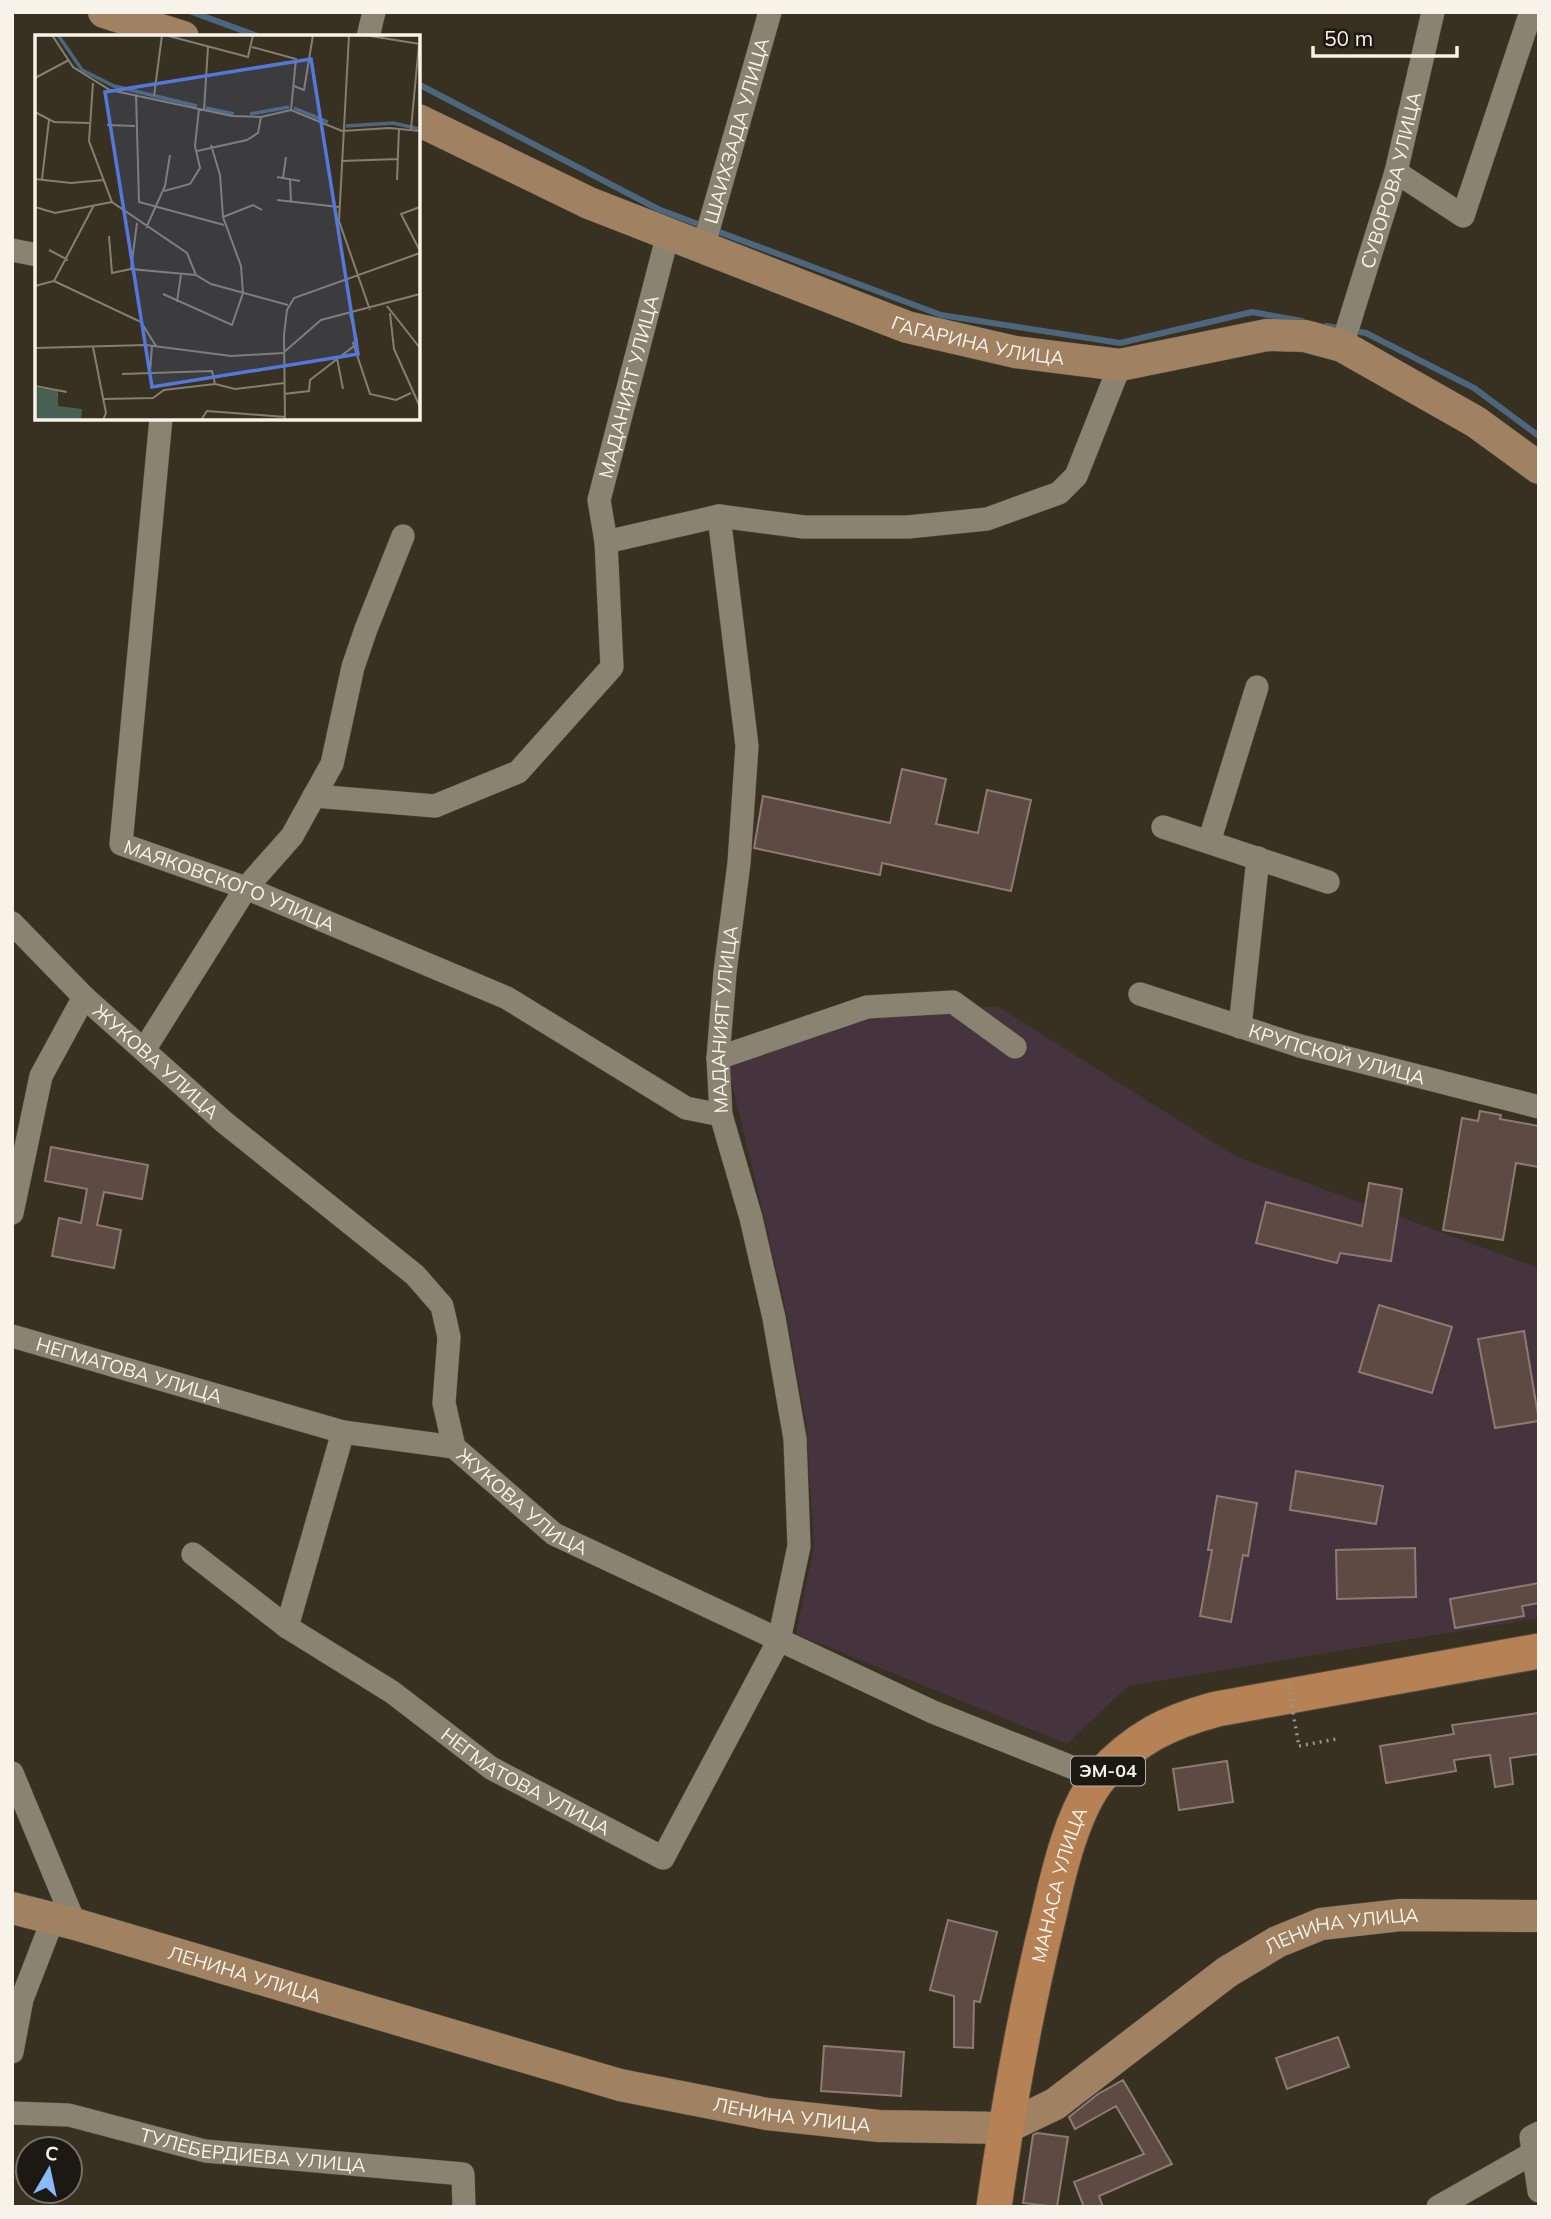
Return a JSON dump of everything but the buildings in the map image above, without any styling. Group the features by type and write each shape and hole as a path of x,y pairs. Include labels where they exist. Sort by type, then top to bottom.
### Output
{"main road":[{"name":"МАНАСА УЛИЦА","path":"994,2207 1028,1997 1060,1866 1080,1812 1099,1778 1149,1734 1183,1718 1217,1709 1539,1651"}],"street":[{"path":"104,12 177,35"},
{"path":"368,35 374,12"},
{"name":"ШАИХЗАДА УЛИЦА","path":"703,248 770,12"},
{"name":"СУВОРОВА УЛИЦА","path":"1342,346 1396,172 1433,12"},
{"path":"1396,172 1463,216 1531,12"},
{"name":"ГАГАРИНА УЛИЦА","path":"420,121 589,203 907,327 1015,352 1120,365 1267,335 1306,336 1342,346 1476,422 1539,468"},
{"name":"МАДАНИЯТ УЛИЦА","path":"314,796 435,806 517,772 612,667 606,542 599,500 668,234"},
{"path":"12,250 35,256"},
{"path":"606,542 719,516 804,527 908,527 987,519 1059,493 1076,476 1120,365"},
{"name":"МАЯКОВСКОГО УЛИЦА","path":"161,420 121,844 246,888 507,998 686,1108 721,1115"},
{"name":"МАДАНИЯТ УЛИЦА","path":"719,516 747,746 739,863 725,972 718,1058 721,1115 754,1231 774,1318 795,1439 799,1546 779,1640"},
{"path":"144,1051 246,888 292,836 332,764 353,667 403,536"},
{"path":"1209,842 1257,687"},
{"path":"1163,827 1328,882"},
{"path":"1240,1027 1258,858"},
{"name":"ЖУКОВА УЛИЦА","path":"12,923 84,997 224,1122 415,1275 442,1306 449,1338 444,1403 454,1447 554,1534 933,1712 1099,1778"},
{"name":"КРУПСКОЙ УЛИЦА","path":"1140,994 1300,1046 1539,1107"},
{"path":"12,1213 41,1076 84,997"},
{"path":"718,1058 867,1007 953,1002 1015,1047"},
{"name":"НЕГМАТОВА УЛИЦА","path":"12,1336 343,1432 454,1447"},
{"path":"287,1627 343,1432"},
{"name":"НЕГМАТОВА УЛИЦА","path":"193,1554 287,1627 392,1692 491,1768 663,1858 779,1640"},
{"path":"12,1773 64,1921 22,1999 12,2052"},
{"name":"ЛЕНИНА УЛИЦА","path":"12,1908 620,2085 779,2115 878,2126 1005,2128 1055,2104 1227,1972 1277,1942 1321,1924 1401,1915 1539,1916"},
{"name":"ТУЛЕБЕРДИЕВА УЛИЦА","path":"12,2113 69,2115 205,2151 463,2174 464,2207"},
{"path":"1438,2207 1536,2143 1539,2191"}],"path":[{"path":"1288,1685 1299,1746 1336,1739"}],"shaded area":[{"path":"997,1006 1237,1157 1539,1268 1539,1618 1128,1686 1067,1744 796,1634 814,1546 806,1424 784,1301 728,1067 865,1020"}],"waterway":[{"path":"192,12 255,35"},
{"path":"420,85 658,209 941,315 1120,343 1252,312 1302,321"},
{"path":"1326,326 1366,333 1474,388 1539,436"}]}
